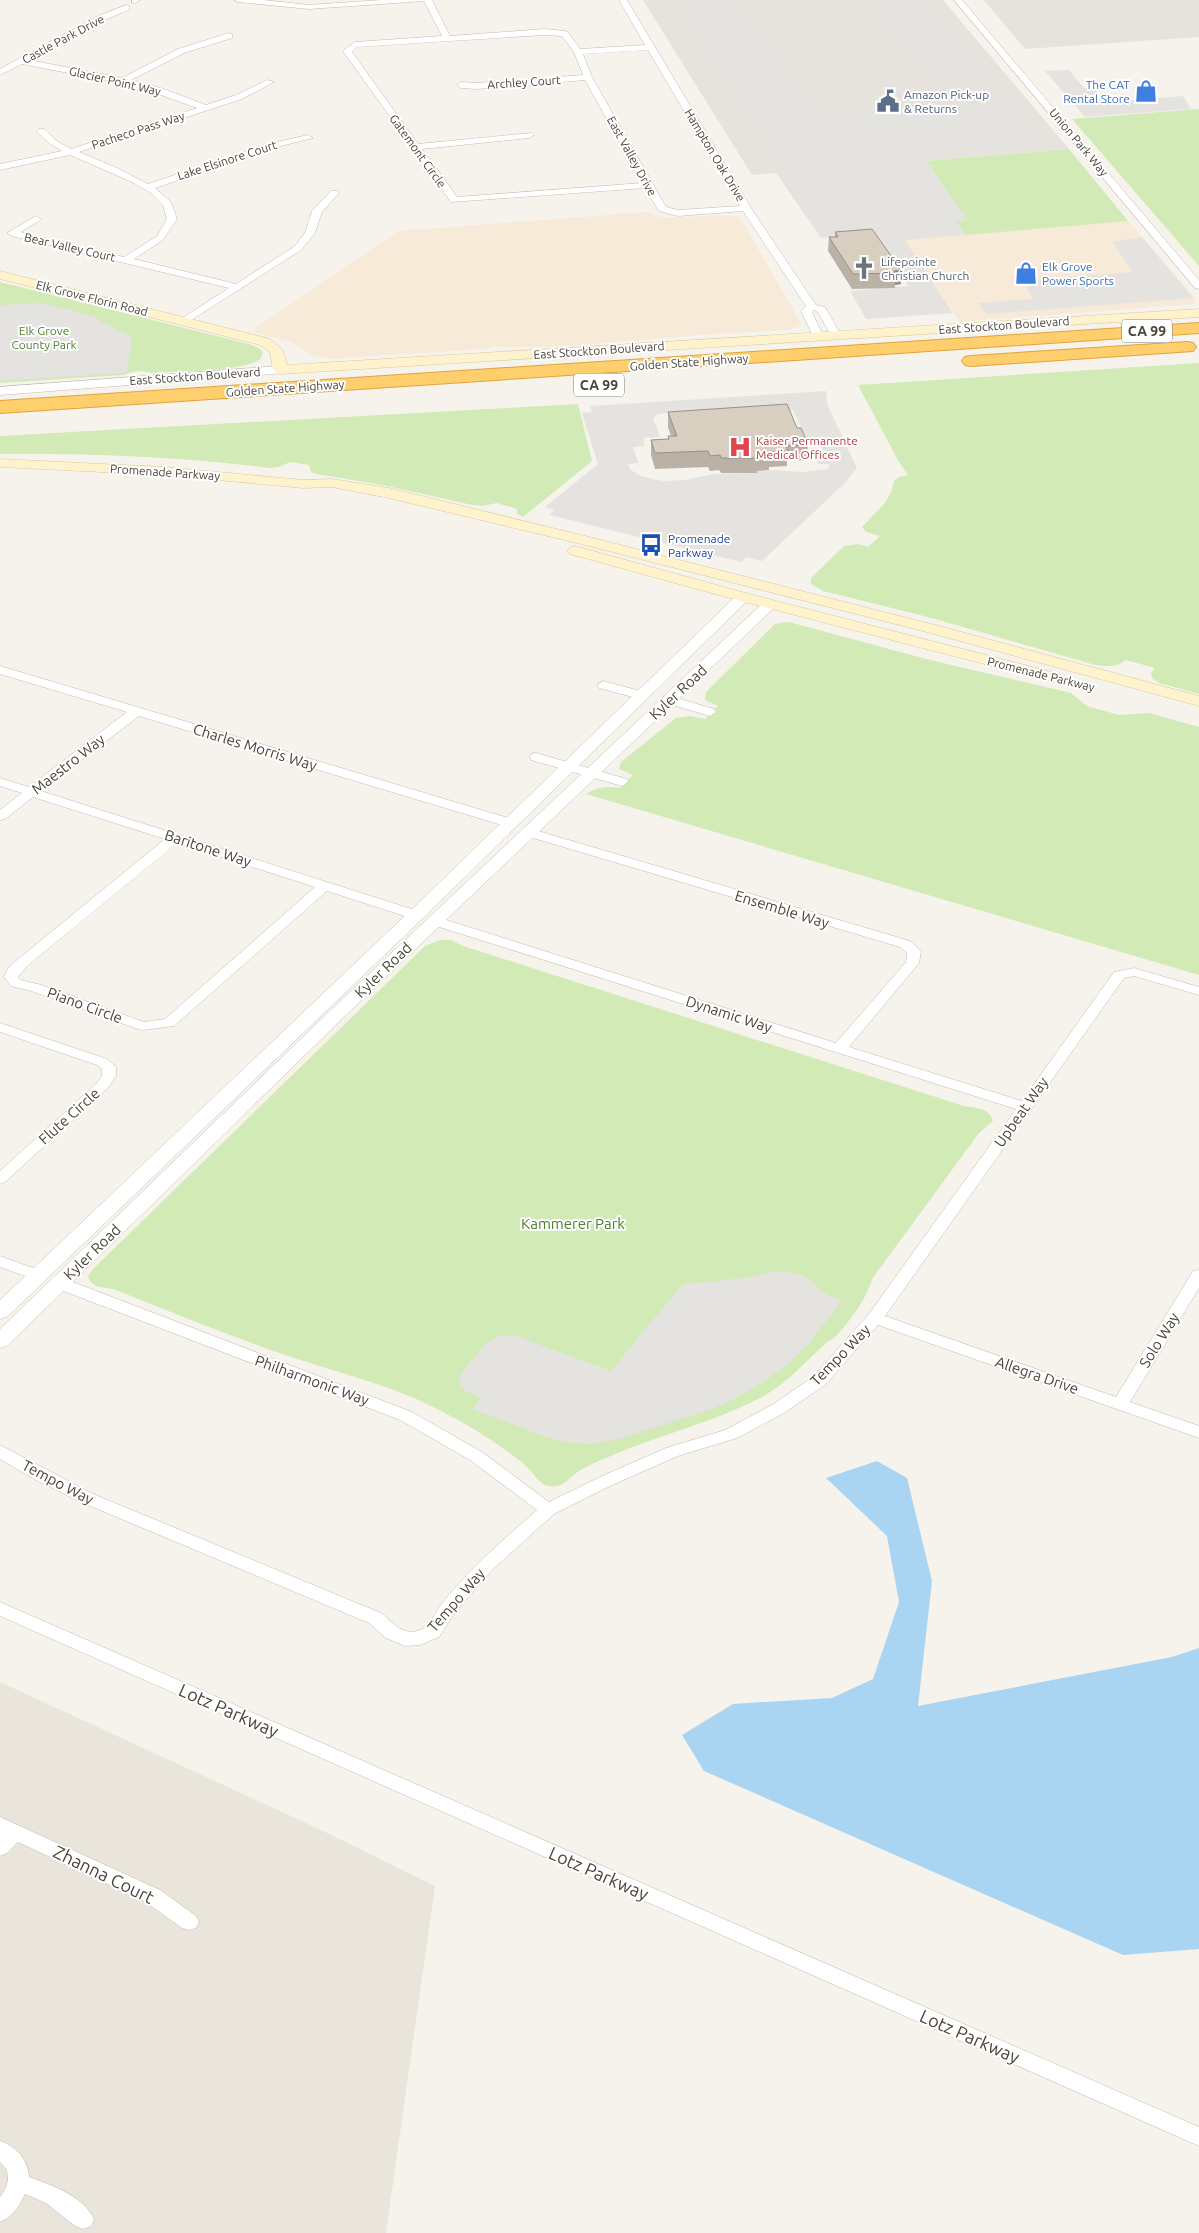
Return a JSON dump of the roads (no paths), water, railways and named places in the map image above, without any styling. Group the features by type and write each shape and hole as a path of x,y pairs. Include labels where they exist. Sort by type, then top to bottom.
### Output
{"highway":[{"name":"Golden State Highway","path":"0,406 1199,328"},
{"name":"CA 99","path":"955,362 1199,346"},
{"name":"CA 99","path":"449,395 595,386"}],"main road":[{"name":"Elk Grove Florin Road","path":"0,275 255,339 275,347 280,358 280,370"},
{"name":"East Stockton Boulevard","path":"280,370 295,358 818,336 1199,313"},
{"name":"Elk Grove Florin Road","path":"185,321 220,327 273,340 295,358"},
{"name":"Promenade Parkway","path":"0,463 164,471 303,484 332,483 355,487 487,522 743,597 973,657 1006,656 1105,682 1199,714"},
{"name":"Promenade Parkway","path":"303,484 322,492 580,538 924,627 1123,688 1199,701"},
{"path":"1123,688 1126,691 1135,690 1199,706"}],"street":[{"path":"238,0 309,7 421,0"},
{"path":"428,0 447,38"},
{"name":"Hampton Oak Drive","path":"622,0 746,208 812,307 821,309 836,335"},
{"name":"Union Park Way","path":"958,0 1199,286"},
{"name":"Castle Park Drive","path":"0,72 99,19 126,8"},
{"name":"East Valley Drive","path":"447,38 545,32 565,34 578,52 588,78 662,209 678,214 746,208"},
{"path":"123,81 181,51 229,36"},
{"name":"Gatemont Circle","path":"447,38 356,45 347,51 454,200 648,185"},
{"path":"578,52 651,47"},
{"name":"Glacier Point Way","path":"22,61 123,81 175,95 205,108"},
{"name":"Archley Court","path":"461,85 477,86 588,78"},
{"name":"Pacheco Pass Way","path":"0,167 70,152 247,94 270,82"},
{"path":"41,131 59,147 148,187 167,200 172,211 172,222 160,239 126,260"},
{"path":"415,148 529,134"},
{"name":"Lake Elsinore Court","path":"148,187 272,145 308,138"},
{"path":"185,321 304,243 310,233 317,212 334,193"},
{"name":"Bear Valley Court","path":"36,219 12,233 126,260"},
{"path":"126,260 237,287"},
{"name":"Hampton Oak Drive","path":"812,307 806,311 818,336"},
{"name":"East Stockton Boulevard","path":"0,391 280,370"},
{"name":"Kyler Road","path":"0,1312 416,915 640,695 743,597"},
{"name":"Kyler Road","path":"0,1341 435,921 770,604"},
{"path":"709,630 708,638 700,651 661,690 663,697 710,712"},
{"name":"Charles Morris Way","path":"0,670 508,826"},
{"path":"603,686 640,695"},
{"name":"Maestro Way","path":"0,816 137,711"},
{"path":"536,757 622,782"},
{"name":"Baritone Way","path":"0,782 416,915"},
{"path":"435,921 432,915 435,909 498,847 508,826"},
{"name":"Ensemble Way","path":"528,832 905,944 914,951 913,964 904,972 839,1049"},
{"name":"Piano Circle","path":"175,838 13,971 11,977 16,983 36,988 143,1026 169,1023 325,886"},
{"path":"340,1012 360,982 418,925 420,920 416,915"},
{"name":"Dynamic Way","path":"435,921 1024,1108"},
{"name":"Upbeat Way","path":"875,1318 1119,975 1134,972 1199,991"},
{"name":"Flute Circle","path":"0,1027 102,1062 109,1067 109,1076 102,1086 0,1179"},
{"path":"60,1283 57,1275 59,1270 143,1187 164,1155"},
{"path":"0,1261 38,1276 37,1288 10,1319 0,1336"},
{"name":"Solo Way","path":"1120,1404 1199,1275"},
{"name":"Philharmonic Way","path":"60,1283 406,1416 476,1456 548,1510"},
{"name":"Allegra Drive","path":"875,1318 1199,1432"},
{"name":"Tempo Way","path":"0,1451 72,1491 375,1618 392,1633 405,1639 420,1638 433,1632 450,1606 487,1564 548,1510 606,1480 672,1452 731,1434 778,1409 819,1380 875,1318"},
{"name":"Lotz Parkway","path":"0,1609 1199,2137"},
{"path":"0,1848 8,1829"},
{"name":"Zhanna Court","path":"8,1829 153,1896 189,1922"},
{"path":"0,2150 14,2162 18,2172 19,2183 15,2194 0,2212"},
{"path":"19,2183 39,2189 57,2198 84,2219"}],"water":[{"path":"877,1461 907,1478 932,1581 918,1706 1172,1657 1199,1648 1199,1949 1123,1955 704,1771 682,1735 733,1704 832,1698 873,1679 899,1602 887,1536 826,1478"}],"place":[{"name":"The CAT Rental Store","path":"1146,91"},
{"name":"Amazon Pick-up & Returns","path":"888,101"},
{"name":"Lifepointe Christian Church","path":"864,268"},
{"name":"Elk Grove Power Sports","path":"1026,273"},
{"name":"Kaiser Permanente Medical Offices","path":"740,447"},
{"name":"Promenade Parkway","path":"651,545"}],"park label":[{"name":"Elk Grove County Park","path":"44,337"},
{"name":"Kammerer Park","path":"573,1223"}]}
